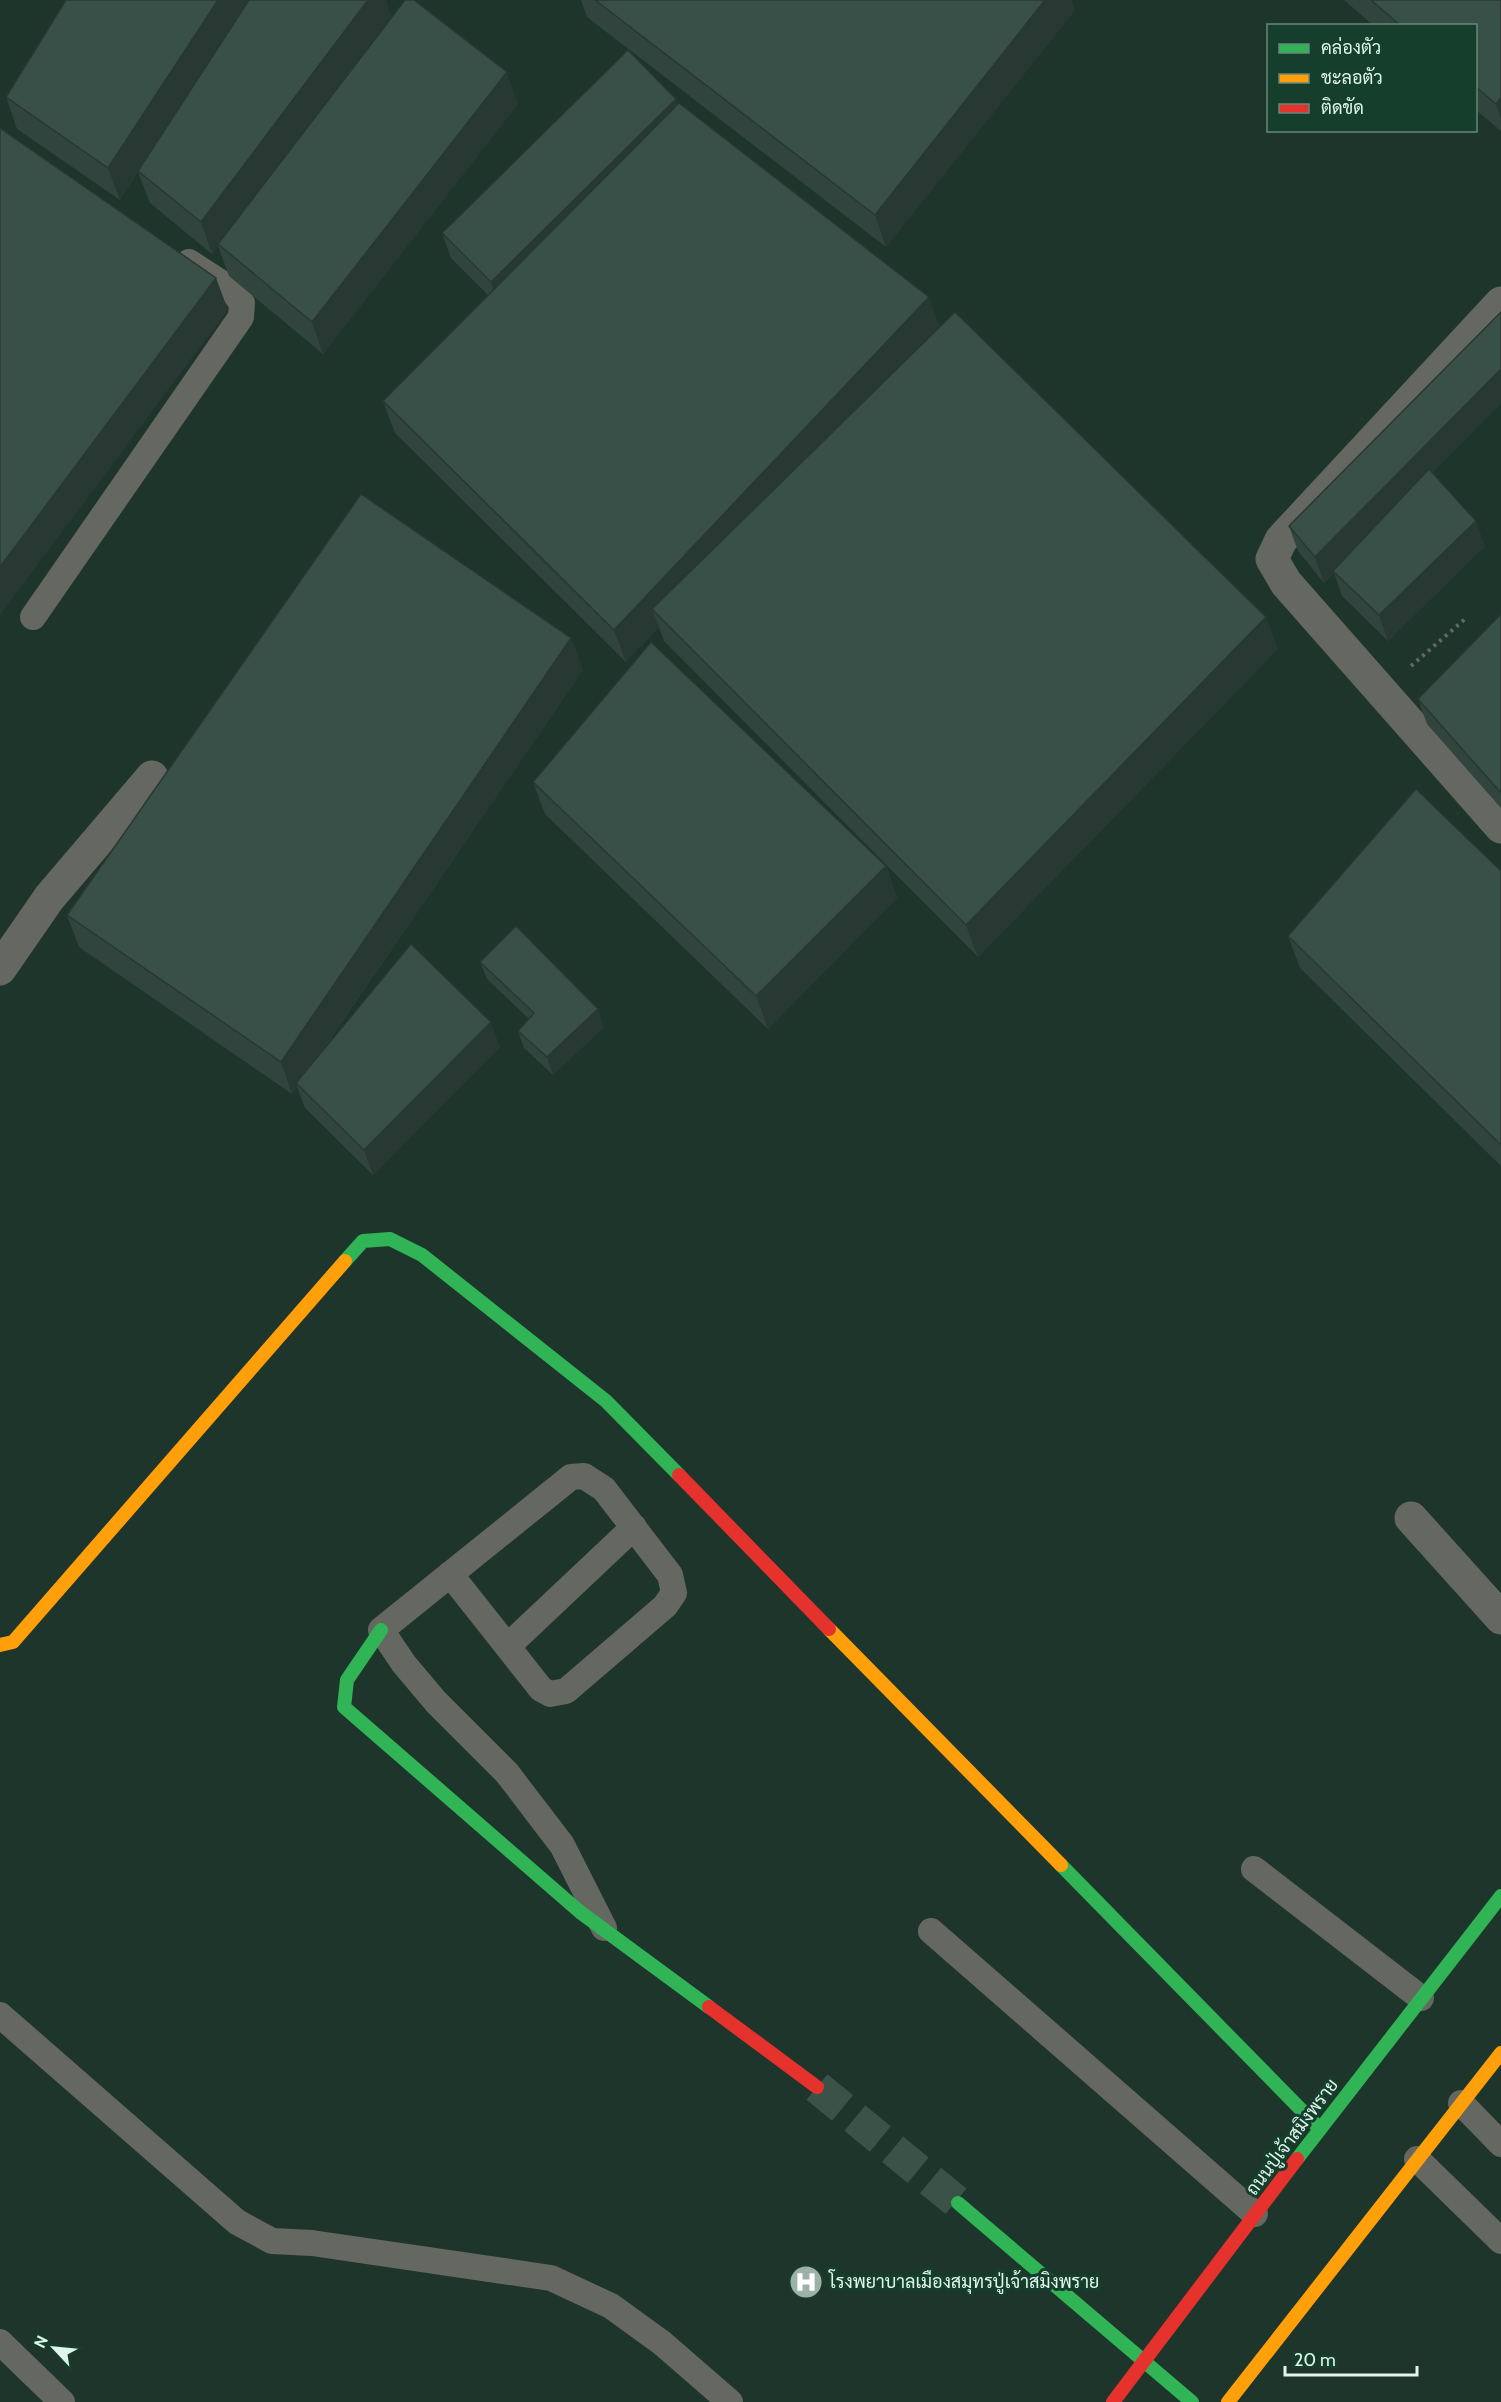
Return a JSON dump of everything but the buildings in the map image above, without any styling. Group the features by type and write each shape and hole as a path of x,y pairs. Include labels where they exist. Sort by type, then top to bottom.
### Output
{"street":[{"path":"1501,303 1281,540 1272,560 1286,583 1501,827"},
{"path":"0,969 49,898 152,777"},
{"path":"0,1645 13,1642 363,1241 390,1239 422,1255 606,1401 1320,2129"},
{"path":"1411,1518 1501,1618"},
{"path":"381,1630 347,1680 344,1707 571,1904 817,2087"},
{"name":"ถนนปู่เจ้าสมิงพราย","path":"1113,2402 1320,2129 1501,1896"},
{"path":"1228,2402 1501,2053"},
{"path":"958,2203 1192,2402"}],"lane":[{"path":"33,618 242,317 242,303 232,290 174,251"},
{"path":"450,1574 541,1689 550,1694 566,1691 665,1606 674,1593 670,1575 604,1489 585,1476 571,1478 450,1574 381,1630 404,1664 436,1702 507,1773 562,1845 604,1929"},
{"path":"508,1646 634,1527"},
{"path":"1254,1869 1421,1998"},
{"path":"931,1931 1256,2214"},
{"path":"0,2015 237,2222 272,2241 312,2243 551,2278 611,2306 662,2343 730,2402"},
{"path":"1461,2103 1501,2144"},
{"path":"1417,2159 1501,2241"},
{"path":"0,2342 62,2402"}],"path":[{"path":"1381,691 1465,619"}],"tunnel":[{"path":"817,2087 958,2203"}],"traffic: fast":[{"path":"345,1261 363,1241 390,1239 422,1255 606,1401 679,1475"},
{"path":"381,1630 347,1680 344,1707 580,1912 709,2007"},
{"path":"1061,1865 1320,2129"},
{"path":"1297,2159 1501,1896"},
{"path":"958,2203 1192,2402"}],"traffic: slow":[{"path":"0,1645 13,1642 345,1261"},
{"path":"829,1629 1061,1865"},
{"path":"1228,2402 1501,2053"}],"traffic: jam":[{"path":"679,1475 829,1629"},
{"path":"709,2007 817,2087"},
{"path":"1113,2402 1297,2159"}],"place":[{"name":"โรงพยาบาลเมืองสมุทรปู่เจ้าสมิงพราย","path":"806,2282"}]}
